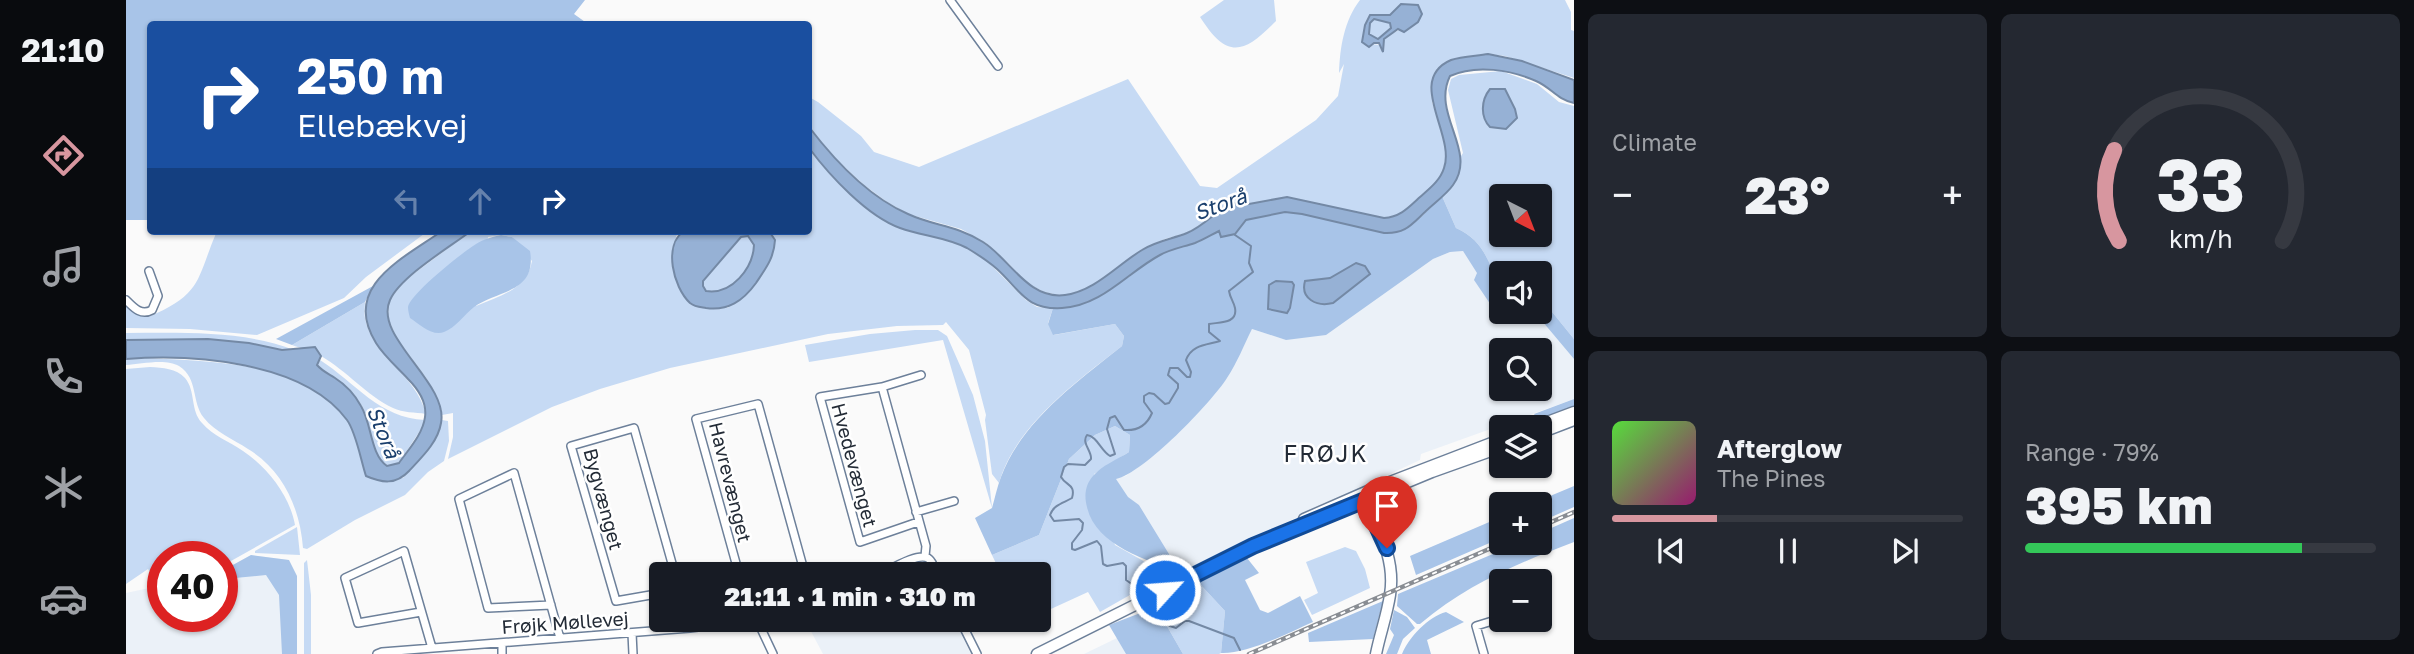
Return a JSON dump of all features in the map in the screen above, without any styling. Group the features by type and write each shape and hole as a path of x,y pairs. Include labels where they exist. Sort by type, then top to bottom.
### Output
{"street":[{"path":"950,0 998,66"},
{"path":"126,300 140,312 152,310 158,296 149,271"},
{"name":"Hvedevænget","path":"918,522 860,542 820,397 882,387 921,375"},
{"path":"882,387 926,546 925,556"},
{"name":"Havrevænget","path":"736,562 696,419 758,404 801,562"},
{"path":"1552,420 1574,412"},
{"path":"1552,428 1574,420"},
{"name":"Bygvænget","path":"649,595 616,601 571,446 634,428 672,562"},
{"path":"1037,654 1253,546 1489,444"},
{"path":"1364,496 1489,452"},
{"path":"551,605 488,608 459,499 514,472 551,605 560,638"},
{"path":"1364,496 1387,548 1390,565 1391,593 1376,654"},
{"path":"916,512 954,501"},
{"path":"421,612 358,623 345,578 404,551 432,648"},
{"path":"906,562 925,556 931,562"},
{"path":"1484,654 1476,626 1489,622"},
{"name":"Frøjk Møllevej","path":"377,654 649,632"},
{"path":"762,632 773,654"},
{"path":"966,632 977,654"},
{"path":"632,633 633,654"},
{"path":"502,643 502,654"}],"shaded area":[{"path":"126,0 585,0 574,14 584,21 147,21 147,220 126,220"},
{"path":"1224,0 1274,0 1276,21 1245,46 1227,46 1210,31 1200,17"},
{"path":"1360,0 1565,0 1571,12 1571,30 1574,31 1574,78 1505,56 1488,54 1454,59 1432,102 1445,142 1443,172 1432,186 1402,212 1384,218 1287,197 1249,204 1240,203 1222,208 1212,219 1186,233 1143,249 1089,288 1063,296 1044,292 1023,281 986,243 961,229 908,214 887,202 825,149 812,131 812,99 861,136 874,152 919,167 1128,79 1200,186 1217,188 1316,120 1338,96 1344,64 1339,73 1342,44 1347,25","holes":["1419,5 1418,22 1402,28 1380,45 1371,44 1364,39 1365,25 1373,14 1386,17"]},
{"path":"1401,4 1418,5 1422,14 1418,22 1404,32 1398,29 1384,39 1383,52 1379,43 1369,47 1362,42 1370,15 1390,15","holes":["1374,19 1390,23 1391,28 1378,39 1369,34 1370,23"]},
{"path":"1374,19 1390,23 1391,28 1378,39 1369,34 1370,23"},
{"path":"1488,54 1522,61 1574,80 1574,103 1536,81 1505,71 1471,70 1450,76 1446,104 1458,146 1459,172 1447,192 1407,228 1384,233 1285,212 1246,220 1235,234 1221,237 1219,231 1195,243 1164,253 1102,295 1076,306 1040,306 1025,298 994,266 967,248 887,222 862,205 827,171 812,152 812,131 841,165 880,198 918,218 973,236 992,249 1030,285 1052,295 1065,295 1076,293 1096,283 1147,247 1193,230 1231,203 1249,204 1287,197 1384,218 1399,214 1434,184 1444,168 1444,140 1435,109 1432,81 1438,69 1455,59"},
{"path":"1501,71 1537,84 1559,102 1574,106 1574,339 1552,312 1552,261 1489,262 1478,244 1456,228 1442,196 1456,178 1463,153 1448,90 1451,79 1459,75"},
{"path":"1490,89 1505,89 1515,109 1517,118 1506,129 1490,127 1483,113 1483,103"},
{"path":"812,152 939,237 965,247 987,261 1026,300 1037,307 1053,308 1048,323 1054,335 1115,324 1124,336 1122,346 1086,374 1033,424 1007,462 999,483 992,474 986,415 969,350 946,322 943,325 897,326 828,334 670,368 552,407 448,459 453,437 453,413 442,415 427,379 397,339 388,318 389,301 404,281 466,235 501,235 678,235 675,276 728,308 768,235 812,235","holes":["488,237 512,237 532,261 529,271 511,291 476,306"]},
{"path":"1442,196 1456,228 1478,244 1489,262 1489,302 1474,280 1477,273 1463,251 1450,252 1433,259 1326,335 1286,340 1252,329 1231,372 1207,403 1159,451 1128,474 1116,479 1128,497 1139,505 1180,572 1124,550 1100,532 1092,520 1086,499 1088,483 1100,469 1129,452 1130,435 1115,426 1095,435 1069,459 1039,535 992,555 975,518 992,508 1010,457 1022,438 1052,404 1122,346 1124,336 1115,324 1053,335 1048,324 1053,308 1064,308 1129,277 1144,263 1168,250 1197,242 1219,231 1222,237 1235,234 1246,220 1285,212 1384,233 1402,230 1416,221"},
{"path":"215,235 423,235 366,277 344,298 257,335 190,329 126,328 126,305 132,311 148,317 179,301 195,284"},
{"path":"436,235 465,235 404,281 390,300 388,314 392,329 434,392 440,408 441,423 433,443 424,455 404,476 394,481 366,476 356,439 347,420 328,400 304,385 276,373 214,361 182,358 126,359 126,340 208,339 282,350 315,347 321,356 317,365 346,387 361,406 381,461 387,466 399,463 421,430 425,407 415,387 376,343 367,323 366,306 371,290 381,276"},
{"path":"501,235 512,237 530,251 531,265 522,283 474,307 444,332 435,333 410,318 408,307 427,283 476,244"},
{"path":"680,235 772,235 775,240 769,263 751,289 740,300 714,309 692,304 684,296 675,277 672,256","holes":["748,236 754,245 745,271 732,284 724,289 706,291 703,281 741,237"]},
{"path":"741,236 748,236 754,245 745,271 724,289 706,291 702,281"},
{"path":"1463,251 1478,273 1489,297 1489,324 1545,324 1574,359 1574,399 1529,415 1489,415 1489,430 1421,454 1420,460 1180,572 1139,505 1128,498 1115,478 1126,476 1227,378 1252,329 1286,340 1450,252"},
{"path":"1356,263 1365,266 1370,274 1333,303 1316,303 1307,297 1305,281 1330,278"},
{"path":"1276,281 1292,282 1294,285 1287,313 1268,309 1269,285"},
{"path":"373,286 365,302 292,345 276,339"},
{"path":"365,302 369,331 385,355 413,387 426,414 393,408 320,353 292,345"},
{"path":"1552,312 1574,339 1574,359 1545,324 1552,324"},
{"path":"938,330 947,336 973,395 985,441 992,508 943,340 809,362 805,345 870,334"},
{"path":"126,333 232,336 294,350 226,341 126,340"},
{"path":"146,358 254,368 281,375 306,386 328,400 347,420 356,439 366,476 403,478 432,444 442,420 448,421 449,441 444,461 428,472 405,495 355,520 307,549 303,548 294,505 288,491 271,468 208,423 197,405 190,377 179,366 160,362 126,365 126,359"},
{"path":"320,360 381,406 409,418 425,420 399,463 387,466 381,461 362,406 347,387 317,365"},
{"path":"164,368 185,378 191,389 198,418 211,431 238,447 269,474 283,493 295,525 238,557 238,541 147,541 147,570 126,584 126,369"},
{"path":"1574,399 1574,407 1552,415 1534,414"},
{"path":"1115,426 1130,435 1129,452 1094,474 1115,545 1172,577 1144,587 1100,612 1088,592 1051,609 1051,562 995,562 992,555 1039,535 1069,459 1095,435"},
{"path":"1574,486 1574,507 1552,517 1552,495"},
{"path":"1574,518 1574,542 1552,550 1552,528"},
{"path":"1489,522 1489,543 1416,575 1410,556"},
{"path":"297,527 300,555 255,553 255,551"},
{"path":"1345,547 1356,551 1370,588 1312,615 1304,600 1318,593 1306,562"},
{"path":"251,555 289,560 292,654 126,654 126,593 147,588 147,632 238,632 238,562"},
{"path":"251,555 289,560 297,576 297,654 282,654 279,595 266,575 238,578 238,562"},
{"path":"1491,555 1540,555 1508,569 1489,569 1489,578 1456,597 1420,624 1397,606 1398,594"},
{"path":"1247,558 1259,573 1245,580 1260,610 1268,613 1300,596 1313,622 1255,647 1221,653 1225,611 1198,582"},
{"path":"307,560 311,595 311,654 304,654 304,563"},
{"path":"1198,582 1225,611 1219,654 1183,654 1156,607"},
{"path":"1383,601 1373,639 1309,642 1308,633"},
{"path":"1156,607 1183,654 1126,654 1109,625"},
{"path":"1394,610 1407,617 1415,628 1403,639 1397,654 1386,654 1394,635 1390,629"},
{"path":"1446,612 1464,622 1427,640 1431,654 1402,654 1420,628"},
{"path":"811,632 962,632 973,654 823,654"},
{"path":"1117,638 1126,654 1084,654"}],"waterway":[{"path":"1142,595 1139,589 1126,580 1126,566 1123,563 1107,566 1103,564 1101,546 1097,541 1072,549 1072,543 1082,530 1083,523 1079,519 1054,521 1050,515 1057,506 1072,498 1072,488 1061,477 1064,467 1068,464 1085,465 1091,459 1085,441 1087,435 1094,438 1110,456 1115,454 1107,429 1110,418 1115,416 1124,430 1141,426 1152,413 1144,402 1144,396 1154,394 1165,404 1169,403 1178,388 1178,384 1168,375 1170,368 1178,368 1190,377 1191,372 1186,360 1192,351 1220,341 1209,332 1209,324 1234,317 1235,308 1229,291 1253,272 1249,263 1251,246 1235,235"},
{"path":"1146,603 1161,622 1176,628 1189,621 1234,638 1240,650"}],"railway":[{"path":"1552,522 1574,512"},
{"path":"1249,654 1489,549"}],"district":[{"name":"FRØJK","path":"1326,453"}],"route":[{"path":"1165,590 1253,546 1365,500 1387,548"}],"water label":[{"name":"Storå","path":"1220,204"},
{"name":"Storå","path":"384,432"}]}
